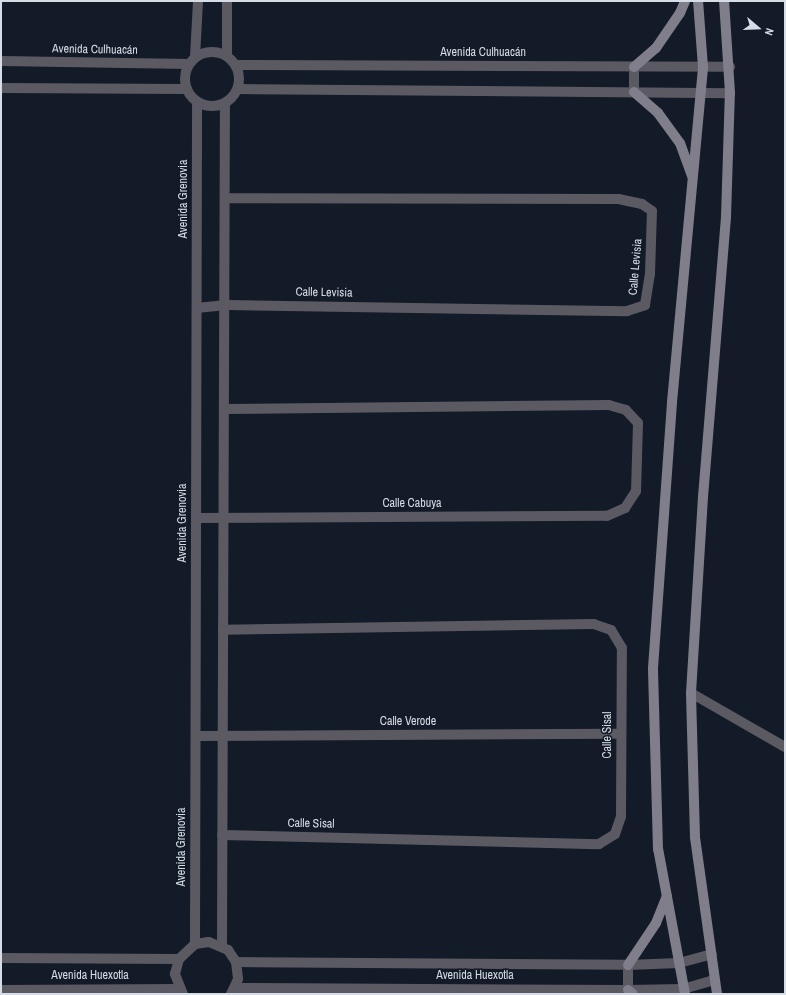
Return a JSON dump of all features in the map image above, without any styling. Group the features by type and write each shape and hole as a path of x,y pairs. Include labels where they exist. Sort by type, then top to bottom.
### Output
{"main road":[{"path":"634,67 656,48 680,14 685,1"},
{"path":"684,992 658,849 653,668 672,402 702,67 698,1"},
{"path":"717,994 694,837 691,693 702,512 726,217 730,68 724,1"},
{"path":"634,92 658,113 680,143 693,178"},
{"path":"628,965 656,923 667,896"}],"street":[{"path":"192,61 211,51 227,56 236,65 240,77 238,89 225,104 214,106 197,102 187,89 186,72 192,61 198,1"},
{"path":"227,1 227,56"},
{"name":"Avenida Culhuacán","path":"1,61 192,61"},
{"name":"Avenida Culhuacán","path":"236,65 730,68"},
{"path":"634,67 634,92"},
{"path":"1,88 187,89"},
{"path":"238,89 730,93"},
{"name":"Avenida Grenovia","path":"195,944 197,102"},
{"path":"222,946 225,104"},
{"name":"Calle Levisia","path":"197,308 224,306 627,311 645,305 650,274 652,210 642,204 619,199 225,198"},
{"name":"Calle Cabuya","path":"196,518 607,516 625,508 636,491 638,423 626,410 609,405 224,408"},
{"name":"Calle Sisal","path":"222,835 599,844 615,834 621,817 620,734 622,648 611,630 594,624 223,630"},
{"path":"691,693 785,747"},
{"name":"Calle Verode","path":"196,736 620,734"},
{"path":"181,991 175,974 179,959 195,944 209,942 222,946 236,962 238,979 233,991"},
{"name":"Avenida Huexotla","path":"236,962 628,965 679,963 712,954"},
{"name":"Avenida Huexotla","path":"1,958 179,959"},
{"path":"628,965 631,992"},
{"name":"Avenida Huexotla","path":"233,991 684,992 714,980"},
{"name":"Avenida Huexotla","path":"1,990 181,991"}]}
